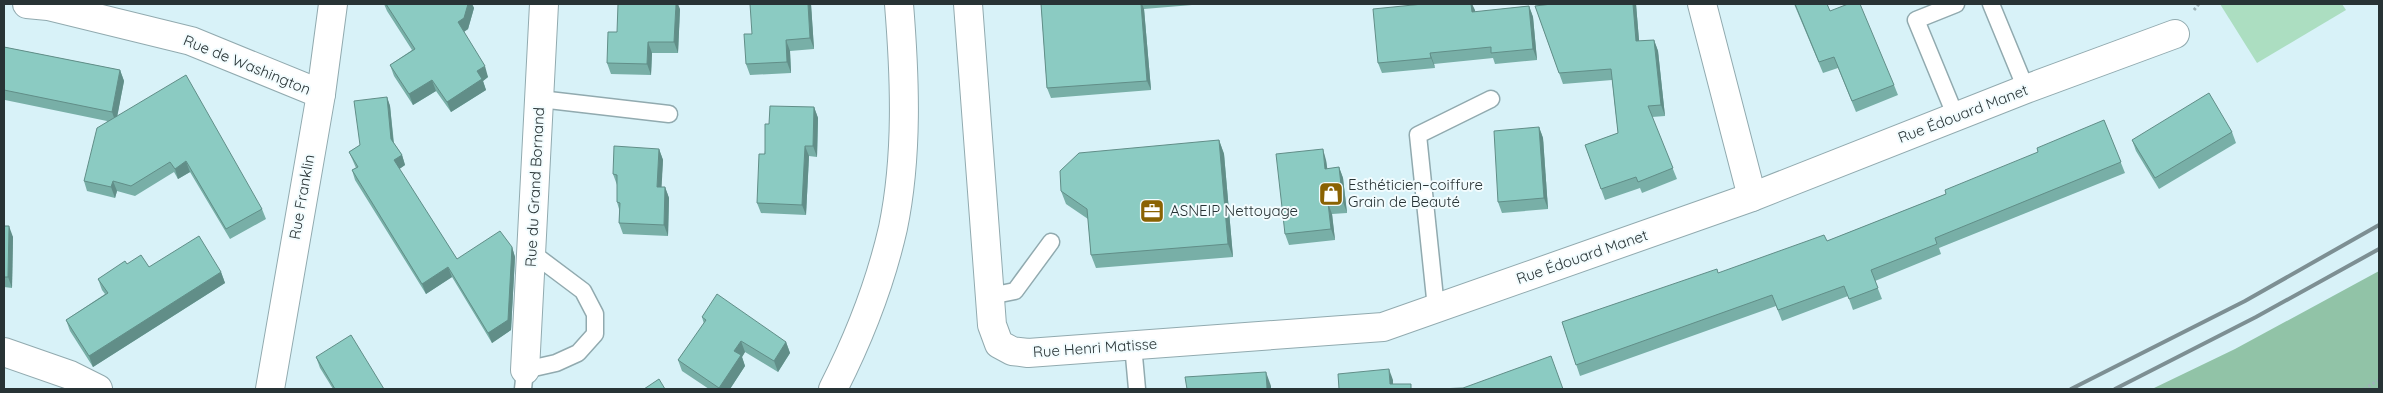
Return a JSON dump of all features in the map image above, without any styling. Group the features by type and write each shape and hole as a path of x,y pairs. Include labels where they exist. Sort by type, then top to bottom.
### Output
{"street":[{"name":"Rue de Washington","path":"27,4 48,6 191,41 321,94"},
{"name":"Rue Franklin","path":"270,389 321,94 333,4"},
{"name":"Rue du Grand Bornand","path":"524,380 544,4"},
{"path":"833,389 854,348 877,287 893,228 900,174 904,116 899,4"},
{"name":"Rue Henri Matisse","path":"968,4 992,325 999,344 1012,351 1028,353 1383,327 1424,313"},
{"path":"1702,4 1752,197"},
{"name":"Rue Édouard Manet","path":"1424,313 1752,197 2026,89 2175,34"},
{"path":"4,352 70,375 98,389"}],"lane":[{"path":"1956,4 1916,20 1956,117"},
{"path":"1991,4 2026,89"},
{"path":"540,99 669,114"},
{"path":"1424,313 1418,134 1491,99"},
{"path":"990,296 1015,291 1051,242"},
{"path":"524,380 578,353 595,334 595,314 583,291 531,252"},
{"path":"1133,345 1138,389"}],"path":[{"path":"2364,389 2379,380"}],"green space":[{"path":"2220,4 2342,4 2346,10 2257,63"},
{"path":"2379,271 2379,389 2152,389 2235,349"}],"building":[{"path":"386,4 468,4 464,18 458,22 485,66 477,71 482,79 447,102 432,80 409,94 390,65 415,49"},
{"path":"618,4 676,4 674,42 648,42 647,64 607,63 608,32 617,32"},
{"path":"750,4 808,4 810,38 786,40 787,62 746,64 744,34 752,34"},
{"path":"1041,4 1141,4 1147,81 1047,88"},
{"path":"1423,4 1471,4 1472,12 1529,6 1533,49 1491,53 1491,47 1430,53 1431,58 1378,63 1373,9"},
{"path":"1552,4 1633,4 1636,41 1654,40 1661,105 1648,106 1673,168 1638,182 1636,177 1601,189 1585,145 1618,133 1611,69 1559,73 1535,6"},
{"path":"1795,4 1827,4 1830,11 1848,4 1860,4 1894,85 1852,101 1834,57 1819,62"},
{"path":"4,47 120,70 112,112 4,90"},
{"path":"186,75 262,209 226,229 186,161 175,169 170,162 131,186 113,181 111,187 84,181 97,128"},
{"path":"2209,93 2232,132 2155,178 2132,140"},
{"path":"387,97 391,139 402,155 394,160 457,259 500,231 512,247 508,320 488,333 448,267 422,284 352,170 358,167 349,152 360,145 354,101"},
{"path":"770,106 814,107 813,146 805,146 802,205 757,203 759,154 765,154 765,124 769,124"},
{"path":"2104,120 2121,162 1935,238 1937,244 1871,270 1878,288 1849,299 1844,286 1778,310 1772,295 1576,365 1562,322 1717,269 1718,273 1824,235 1827,241 1946,194 1945,190 2038,152 2037,148"},
{"path":"1539,127 1544,198 1498,202 1494,131"},
{"name":"ASNEIP Nettoyage","path":"1219,140 1228,244 1091,255 1087,209 1061,191 1060,171 1079,153"},
{"path":"614,146 659,149 657,187 665,187 664,225 619,223 620,203 617,202 617,175 613,174"},
{"path":"1323,149 1325,169 1339,167 1343,202 1328,203 1331,229 1285,234 1276,154"},
{"path":"4,226 9,226 8,277 4,277"},
{"path":"199,236 221,272 89,356 66,320 108,293 98,279 125,261 127,264 141,255 149,267"},
{"path":"717,294 786,342 774,361 741,341 734,351 741,355 719,388 678,360 706,320 702,317"},
{"path":"351,335 384,389 335,389 316,357"},
{"path":"1551,356 1563,389 1437,389 1463,388"},
{"path":"1389,369 1390,384 1411,384 1411,389 1339,389 1338,374"},
{"path":"1266,372 1267,389 1187,389 1185,377"},
{"path":"659,379 665,389 644,389"}],"railway":[{"path":"2071,389 2245,301 2379,225"},
{"path":"2115,389 2256,317 2379,249"}],"place":[{"name":"Esthéticien–coiffure Grain de Beauté","path":"1331,194"},
{"name":"ASNEIP Nettoyage","path":"1152,211"}]}
